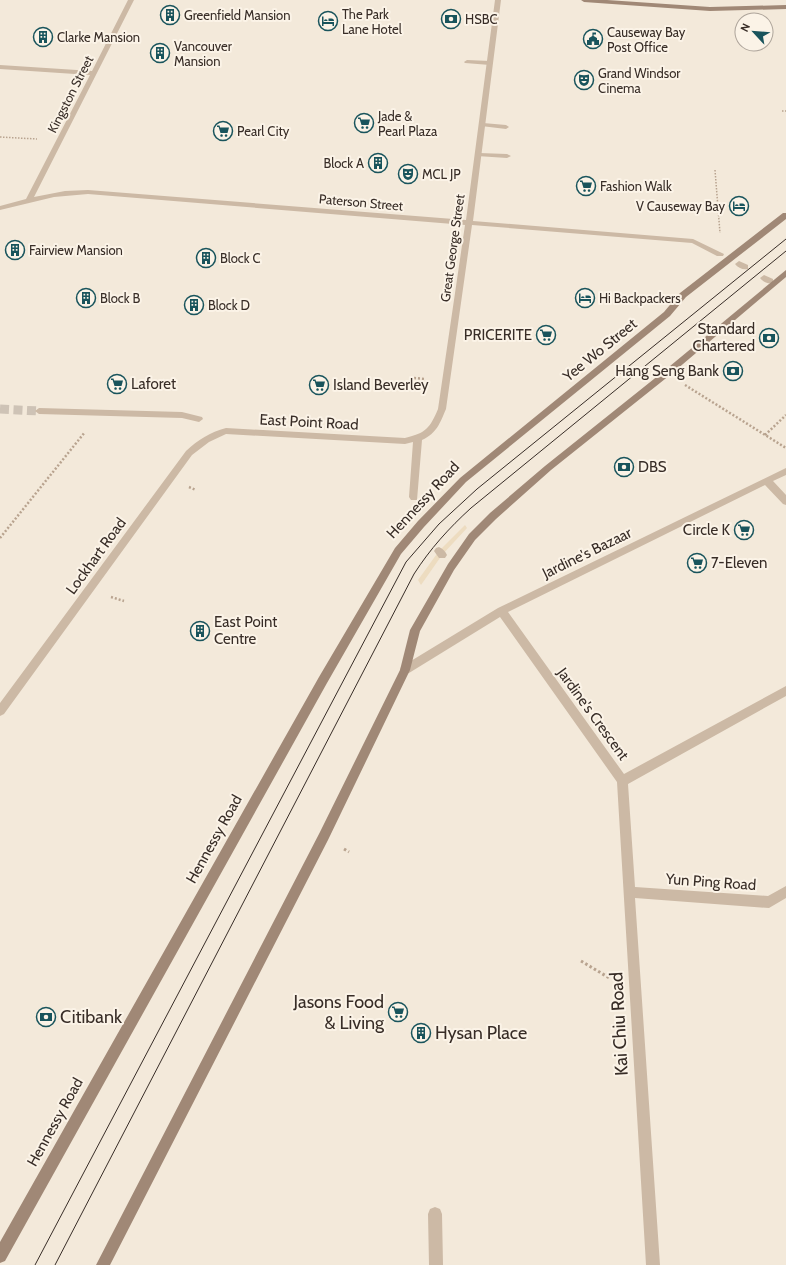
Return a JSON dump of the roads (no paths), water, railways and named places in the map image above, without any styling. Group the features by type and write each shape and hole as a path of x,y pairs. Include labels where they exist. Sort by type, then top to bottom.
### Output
{"main road":[{"path":"584,0 721,9 786,6"},
{"name":"Yee Wo Street","path":"486,461 667,314 683,295 786,216"},
{"path":"103,1265 267,950 406,670 415,630 441,582 472,537 493,516 548,468 667,373 786,273"},
{"name":"Hennessy Road","path":"0,1256 323,680 396,555 404,543 454,488 486,461"}],"street":[{"name":"Kingston Street","path":"29,200 131,0"},
{"name":"Great George Street","path":"391,441 405,441 418,438 428,433 435,426 442,409 479,155 498,0"},
{"path":"467,62 490,63"},
{"path":"0,67 94,73"},
{"path":"483,125 506,127"},
{"path":"479,155 507,156"},
{"name":"Paterson Street","path":"0,208 68,192 88,192 693,241 720,254"},
{"path":"39,411 182,415 199,419"},
{"name":"East Point Road","path":"226,431 391,441"},
{"name":"Lockhart Road","path":"0,711 189,453 201,441 212,434 226,431"},
{"path":"414,497 418,438"},
{"name":"Jardine's Bazaar","path":"406,670 501,611 786,471"},
{"path":"767,481 786,501"},
{"name":"Jardine's Crescent","path":"501,611 622,781 786,691"},
{"name":"Kai Chiu Road","path":"622,781 653,1265"},
{"name":"Yun Ping Road","path":"630,892 770,902 786,892"},
{"path":"435,1214 436,1265"}],"tunnel":[{"path":"0,409 39,411"}],"tram line":[{"path":"35,1265 406,562 439,524 477,489 786,239"},
{"path":"55,1265 420,565 440,539 471,508 786,251"}],"place":[{"name":"Greenfield Mansion","path":"170,15"},
{"name":"HSBC","path":"451,19"},
{"name":"The Park Lane Hotel","path":"328,21"},
{"name":"Clarke Mansion","path":"43,37"},
{"name":"Causeway Bay Post Office","path":"593,39"},
{"name":"Vancouver Mansion","path":"160,53"},
{"name":"Grand Windsor Cinema","path":"584,80"},
{"name":"Jade & Pearl Plaza","path":"364,123"},
{"name":"Pearl City","path":"223,131"},
{"name":"Block A","path":"378,163"},
{"name":"MCL JP","path":"408,174"},
{"name":"Fashion Walk","path":"586,186"},
{"name":"V Causeway Bay","path":"739,206"},
{"name":"Fairview Mansion","path":"15,250"},
{"name":"Block C","path":"206,258"},
{"name":"Block B","path":"86,298"},
{"name":"Hi Backpackers","path":"585,298"},
{"name":"Block D","path":"194,305"},
{"name":"PRICERITE","path":"546,335"},
{"name":"Standard Chartered","path":"769,338"},
{"name":"Hang Seng Bank","path":"733,371"},
{"name":"Laforet","path":"117,384"},
{"name":"Island Beverley","path":"319,385"},
{"name":"DBS","path":"624,467"},
{"name":"Circle K","path":"744,530"},
{"name":"7-Eleven","path":"697,563"},
{"name":"East Point Centre","path":"200,631"},
{"name":"Jasons Food & Living","path":"398,1012"},
{"name":"Citibank","path":"46,1017"},
{"name":"Hysan Place","path":"421,1033"}]}
